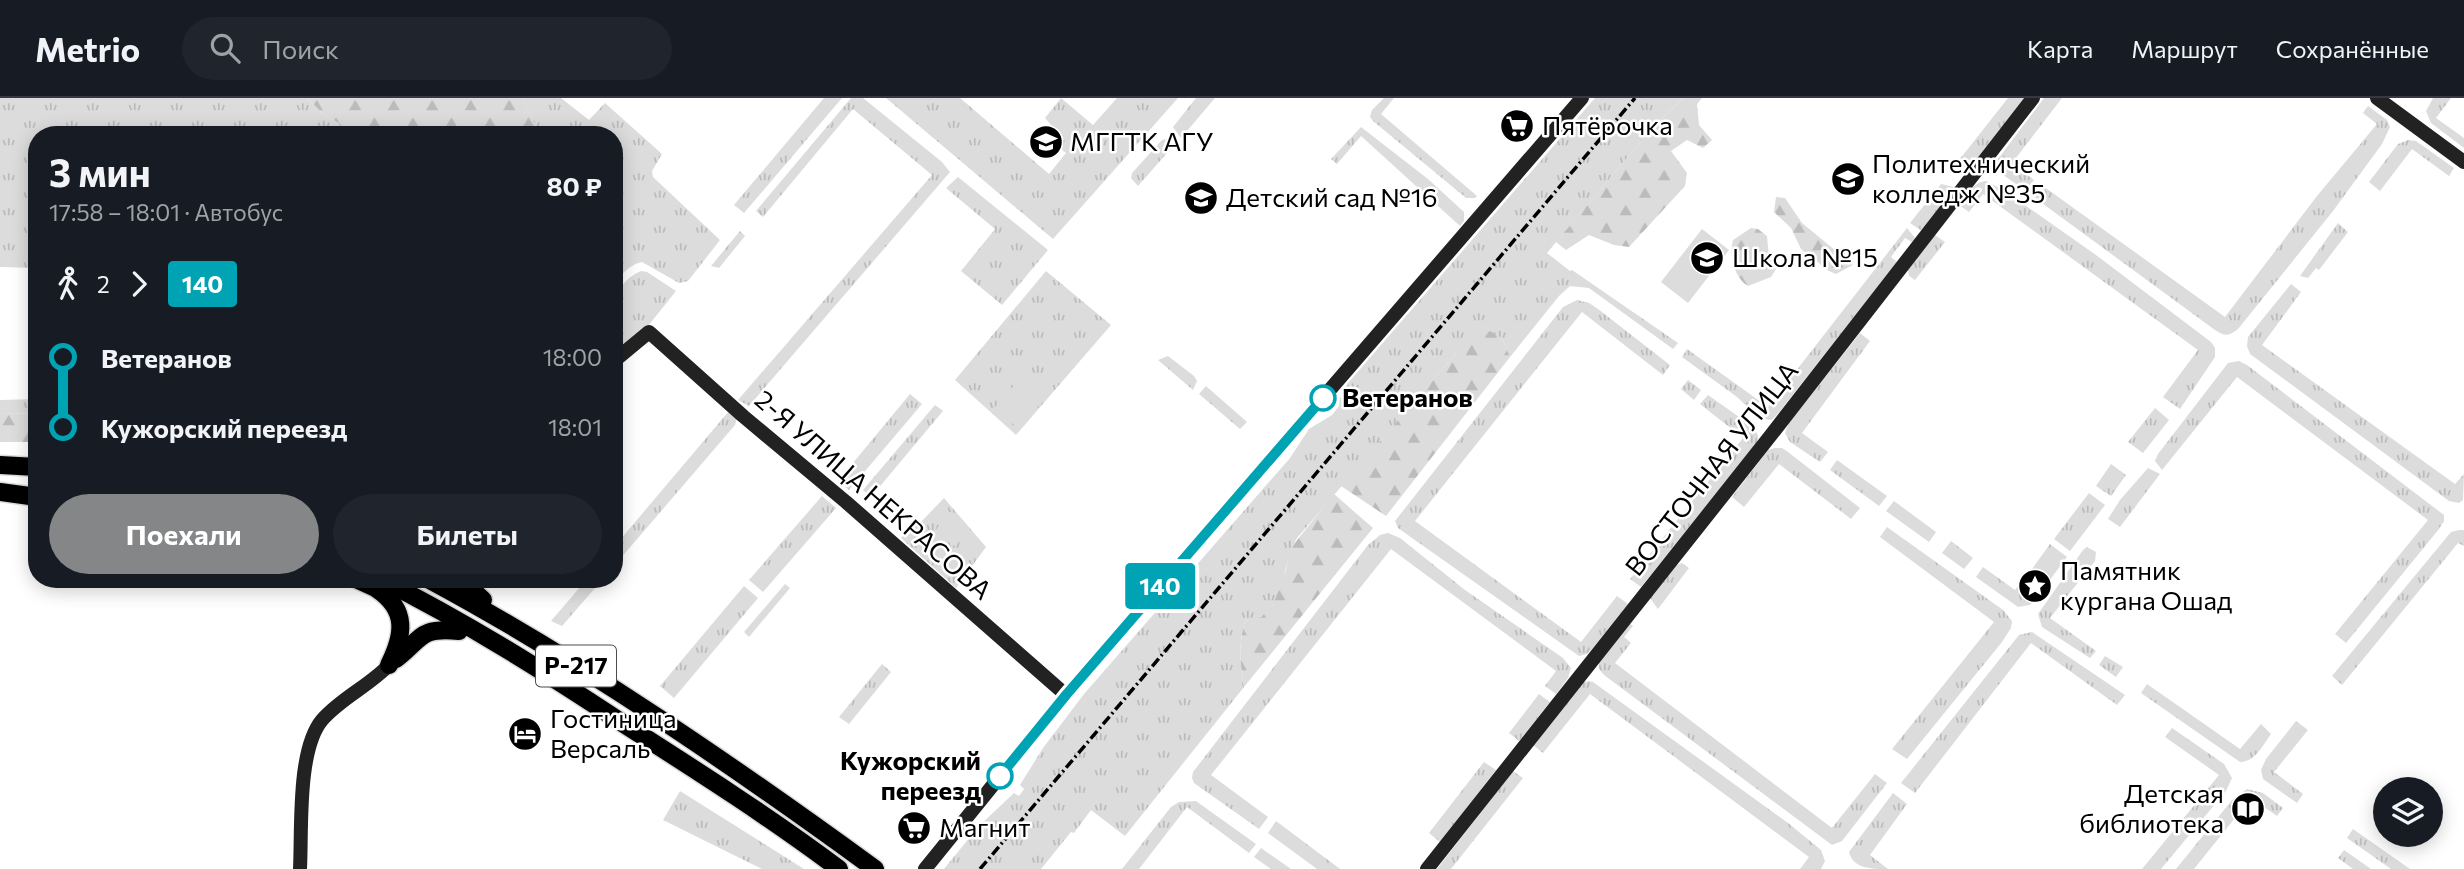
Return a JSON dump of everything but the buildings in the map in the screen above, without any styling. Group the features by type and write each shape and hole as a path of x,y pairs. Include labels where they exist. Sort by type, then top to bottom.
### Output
{"main road":[{"path":"925,869 1066,695 1582,98"},
{"name":"ВОСТОЧНАЯ УЛИЦА","path":"1427,869 2033,98"},
{"path":"2377,98 2464,162"},
{"name":"2-Я УЛИЦА НЕКРАСОВА","path":"623,354 649,332 1066,695"},
{"path":"0,465 28,467"},
{"path":"0,486 28,488"},
{"path":"0,492 28,496"},
{"path":"376,588 394,602 400,617 401,637 385,669"},
{"path":"380,588 495,652 539,669"},
{"name":"Р-217","path":"383,588 462,622 539,669 664,749 839,869"},
{"name":"Р-217","path":"443,588 550,650 691,741 875,869"},
{"path":"464,588 479,596"},
{"path":"470,588 550,650"},
{"path":"300,869 304,769 308,748 320,722 385,669 420,636 430,631 458,631"}],"green space":[{"path":"0,98 307,98 323,114 340,123 340,126 28,126 28,268 0,267"},
{"path":"307,98 523,98 536,126 340,126"},
{"path":"523,98 561,98 589,120 605,103 662,154 652,171 653,177 720,240 688,281 679,283 642,262 623,273 623,126 535,126"},
{"path":"824,98 842,98 744,213 734,205"},
{"path":"851,98 863,98 942,162 950,172 749,406 738,400 932,175 853,109 763,217 756,211"},
{"path":"886,98 960,98 1049,174 1066,153 1043,134 1051,125 1045,118 1061,98 1093,125 1117,98 1178,98 1053,239"},
{"path":"1196,98 1215,98 1181,138 1173,127"},
{"path":"1384,98 1394,98 1381,114 1477,196 1475,198 1466,198 1373,121 1370,117 1372,110"},
{"path":"1595,98 1683,98 1654,126 1547,253 1678,343 1673,349 1589,288 1570,286 1510,357 1502,338 1458,351 1297,538 1270,610 1256,619 1245,621 1240,654 1244,687 1125,836 1091,810 1041,869 944,869 979,826 1014,793 1019,796 1024,789 1020,785 1043,748 1084,694 1290,458 1309,429 1332,415 1339,406 1348,383"},
{"path":"1683,98 1702,98 1697,104 1699,125 1712,140 1703,148 1687,140 1671,151 1687,173 1685,186 1629,247 1614,245 1589,235 1566,250 1556,242 1654,126"},
{"path":"2008,98 2025,98 1966,173 1956,164"},
{"path":"2044,98 2062,98 2012,163 2034,180 2026,191 1996,170 1995,163"},
{"path":"2433,98 2451,98 2436,118 2464,138 2464,148 2431,123 2426,111"},
{"path":"2368,106 2387,120 2390,127 2382,144 2333,211 2238,329 2229,334 2224,335 2215,330 2035,198 2043,186 2225,317 2317,196 2377,124 2363,113"},
{"path":"1361,127 1428,179 1464,212 1464,221 1460,226 1361,136 1337,164 1331,159"},
{"path":"1167,139 1175,144 1138,186 1131,178 1132,173 1162,140"},
{"path":"2408,140 2416,141 2454,168 2449,176 2412,149 2380,191 2369,182 2398,144"},
{"path":"958,177 1048,250 1002,305 961,271 995,229 946,188"},
{"path":"1986,181 2005,191 2096,255 2211,342 2215,348 2215,357 2180,409 2163,397 2198,350 1983,194 1969,212 1959,205 1974,187"},
{"path":"1941,184 1954,187 1922,231 1910,223"},
{"path":"1776,197 1785,198 1802,223 1853,265 1836,274 1801,249 1791,228 1774,212"},
{"path":"2338,223 2348,232 2319,270 2316,268 2308,278 2300,276"},
{"path":"1751,228 1758,229 1767,236 1769,258 1776,269 1771,277 1748,286 1736,272 1732,246 1733,240"},
{"path":"1907,228 1915,238 1912,242 1905,238 1891,257 1897,262 1771,420 1759,418 1737,397 1682,357 1687,349 1768,407"},
{"path":"1702,229 1729,250 1688,303 1661,282"},
{"path":"740,231 745,236 719,268 711,266"},
{"path":"1935,235 1945,242 1915,280 1909,276 1908,270"},
{"path":"641,271 647,272 676,291 648,326 623,346 623,285"},
{"path":"1046,271 1111,325 1016,435 955,380"},
{"path":"2291,284 2301,292 2262,345 2455,484 2464,474 2463,500 2459,503 2449,501 2250,354 2248,337"},
{"path":"1577,300 1598,309 1670,365 1663,375 1582,312 1415,521 1581,642 1617,596 1628,604 1592,649 1579,656 1398,528 1395,521 1563,307"},
{"path":"1490,331 1502,338 1510,357 1386,516 1341,486 1458,351"},
{"path":"1860,333 1870,341 1802,433 1828,452 1820,462 1790,442 1785,433 1789,423"},
{"path":"1168,356 1194,376 1197,381 1193,390 1158,360"},
{"path":"2239,361 2444,515 2439,529 2346,643 2335,634 2428,520 2237,377 2162,470 2155,461 2158,454 2228,363"},
{"path":"1025,373 1049,393 1019,429 994,408"},
{"path":"1688,380 1701,390 1694,400 1681,389"},
{"path":"1206,386 1247,422 1240,429 1199,394"},
{"path":"910,394 922,404 849,490 838,481"},
{"path":"1708,395 1752,426 1758,435 1757,442 1641,587 1630,579 1743,438 1700,404"},
{"path":"28,399 28,413 0,414 0,400"},
{"path":"935,405 943,411 871,497 863,490"},
{"path":"2155,408 2169,420 2143,453 2128,442"},
{"path":"729,411 737,418 735,425 623,556 623,536"},
{"path":"28,413 28,442 0,442 0,414"},
{"path":"1775,448 1788,452 1860,508 1851,519 1779,464 1744,507 1732,497 1768,450"},
{"path":"1837,460 1887,496 1879,506 1830,470"},
{"path":"2111,464 2126,475 2111,496 2096,486"},
{"path":"2148,468 2160,474 2120,527 2108,519 2120,500"},
{"path":"2089,493 2105,505 2070,551 2054,539"},
{"path":"1334,494 1373,528 1244,687 1240,654 1245,621 1261,617 1273,605 1286,570 1290,549"},
{"path":"822,496 836,508 763,592 749,580"},
{"path":"944,498 986,547 956,588 901,538 914,522 920,523"},
{"path":"1894,501 1936,532 1929,542 1886,511"},
{"path":"949,512 967,529 954,546 935,531"},
{"path":"1887,527 2003,610 2012,621 2011,628 2002,642 1907,759 1892,749 1994,622 1880,537"},
{"path":"2464,530 2464,546 2458,543 2342,685 2332,676 2451,532"},
{"path":"1388,533 1400,538 1465,590 1563,658 1571,668 1568,678 1556,694 1545,686 1556,671 1391,549 1211,775 1268,817 1259,829 1194,783 1193,772 1368,545 1380,535"},
{"path":"1951,541 1973,558 1964,569 1942,553"},
{"path":"2050,544 2067,557 2049,581 2032,569"},
{"path":"2087,547 2096,552 2095,561 2050,618 2096,651 2090,658 2042,627 2038,614"},
{"path":"1682,563 1689,568 1658,609 1650,598 1677,565"},
{"path":"1983,567 2015,590 2026,576 2035,582 2032,587 2039,592 2030,605 2018,607 1976,577"},
{"path":"785,584 790,588 749,637 744,632"},
{"path":"744,586 758,598 674,698 660,686"},
{"path":"579,588 595,588 562,626 551,621"},
{"path":"1629,623 1633,626 1624,637 1631,643 1615,663 1832,828 1875,774 1887,783 1842,841 1832,845 1604,675 1599,669 1599,661"},
{"path":"2032,632 2125,695 2117,705 2031,643 1915,793 1901,783 2019,635"},
{"path":"2105,656 2123,667 2116,677 2099,665"},
{"path":"882,664 891,672 849,724 839,717"},
{"path":"1589,681 1788,823 1821,850 1825,861 1821,869 1800,869 1809,857 1590,694 1543,753 1533,745 1582,683"},
{"path":"2147,684 2240,749 2261,724 2271,734 2254,756 2240,762 2141,693"},
{"path":"1539,694 1550,702 1519,741 1509,733"},
{"path":"2296,721 2308,730 2274,772 2303,794 2297,803 2263,779 2261,770 2266,759"},
{"path":"2172,728 2224,764 2232,778 2226,791 2161,869 2142,869 2219,775 2165,737"},
{"path":"1484,762 1496,770 1440,842 1429,833"},
{"path":"1513,771 1523,778 1451,869 1437,869"},
{"path":"2247,789 2263,793 2283,808 2277,816 2251,798 2194,869 2176,869 2232,800"},
{"path":"680,791 804,869 762,869 663,820"},
{"path":"1893,793 1907,804 1870,855 1888,869 1859,865 1849,852"},
{"path":"1196,801 1256,844 1249,853 1187,807 1139,869 1122,869 1171,807 1179,802"},
{"path":"1276,821 1340,869 1317,869 1268,833"},
{"path":"2353,829 2373,843 2373,847 2379,847 2410,869 2391,869 2347,838"},
{"path":"1261,848 1291,869 1271,869 1254,857"},
{"path":"2344,850 2371,869 2353,869 2338,858"}],"railway":[{"path":"980,869 1635,98"}],"bus line":[{"name":"140","path":"1000,776 1066,695 1323,398"}],"place":[{"name":"Пятёрочка","path":"1517,126"},
{"name":"МГГТК АГУ","path":"1046,142"},
{"name":"Политехнический колледж №35","path":"1848,179"},
{"name":"Детский сад №16","path":"1201,198"},
{"name":"Школа №15","path":"1707,258"},
{"name":"Ветеранов","path":"1323,398"},
{"name":"Памятник кургана Ошад","path":"2035,586"},
{"name":"Гостиница Версаль","path":"525,734"},
{"name":"Кужорский переезд","path":"1000,776"},
{"name":"Детская библиотека","path":"2248,809"},
{"name":"Магнит","path":"914,828"}]}
